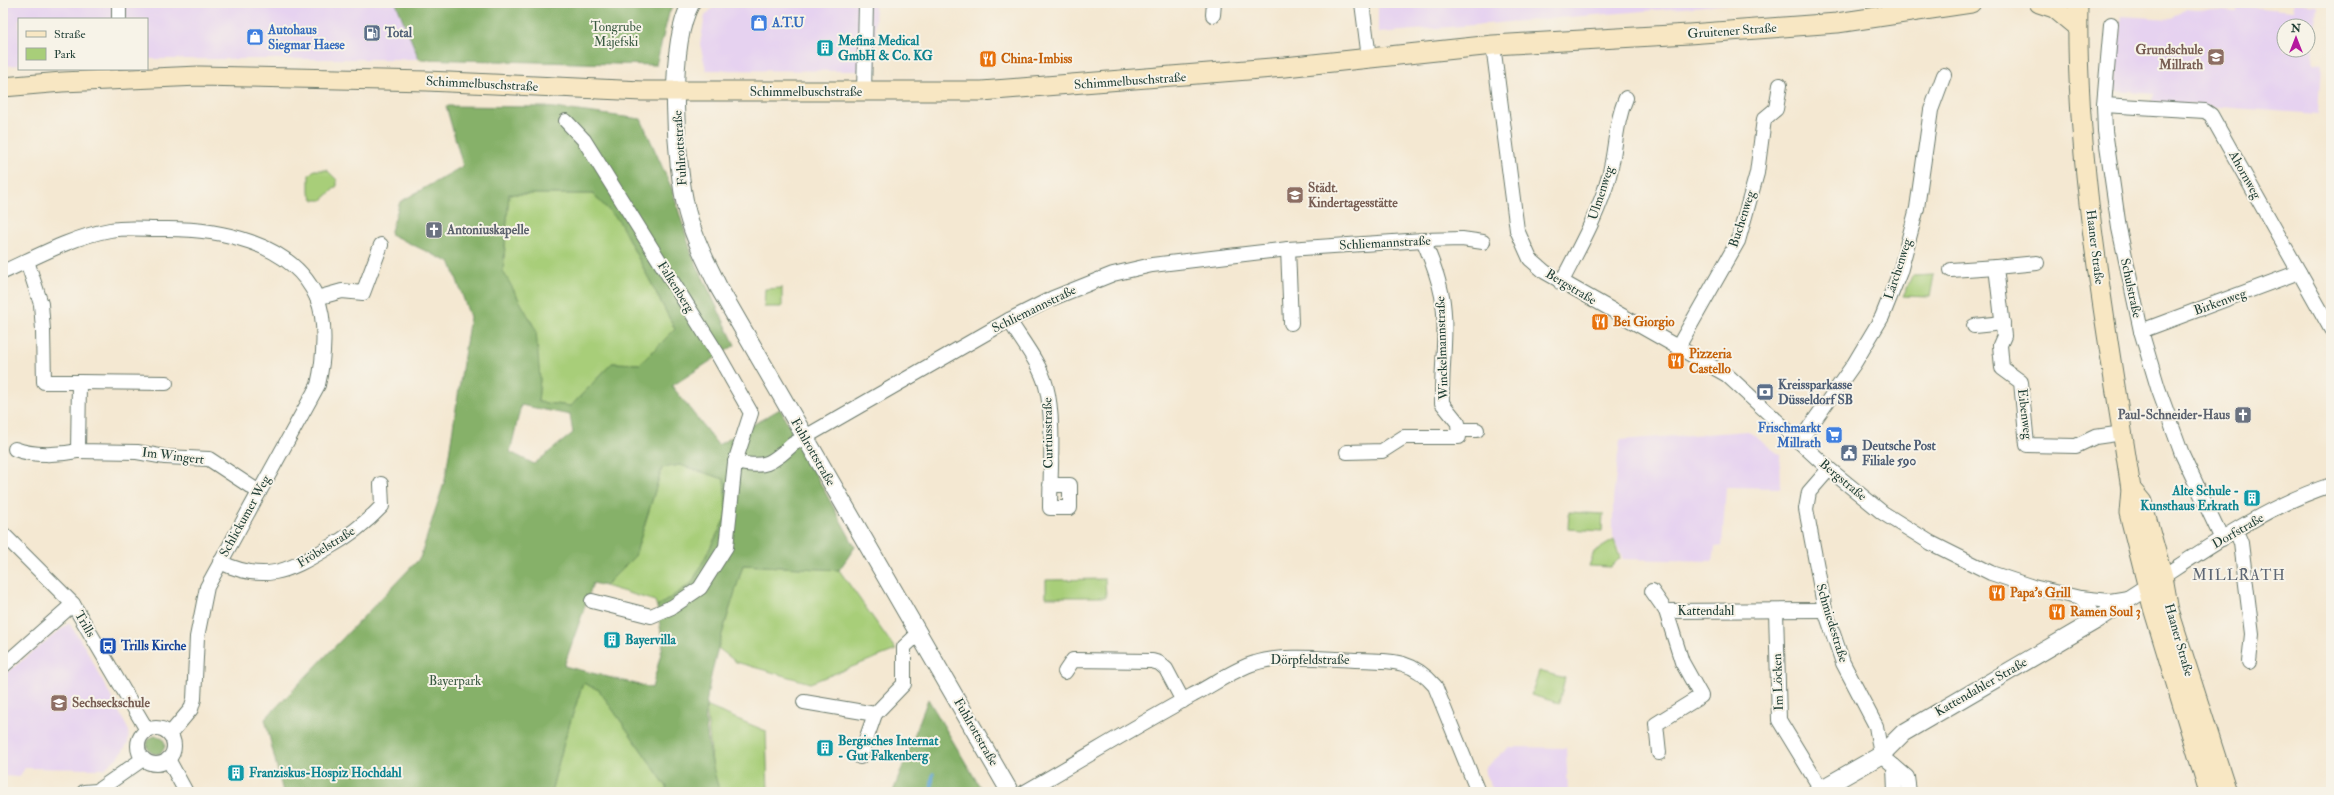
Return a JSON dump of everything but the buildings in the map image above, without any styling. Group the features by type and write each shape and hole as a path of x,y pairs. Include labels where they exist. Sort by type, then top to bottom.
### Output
{"main road":[{"name":"Gruitener Straße","path":"1493,45 1658,36 1836,23 1971,3"},
{"path":"2039,3 2054,8 2077,27"},
{"name":"Haaner Straße","path":"2078,3 2077,27 2084,153 2091,219 2131,489 2129,513 2171,617 2227,792"},
{"name":"Schimmelbuschstraße","path":"3,87 118,74 308,77 676,91 864,92 1013,89 1135,81 1493,45"},
{"name":"Haaner Straße","path":"2156,582 2153,608 2209,792"}],"street":[{"path":"119,3 119,18"},
{"name":"Fuhlrottstraße","path":"691,3 684,16 680,31 676,91 679,164 688,214 719,288 1010,792"},
{"path":"864,92 866,3"},
{"path":"1362,3 1369,58"},
{"name":"Schulstraße","path":"2111,24 2104,105 2105,131 2119,228 2140,332 2158,388 2182,454 2222,539"},
{"name":"Bergstraße","path":"1493,45 1517,230 1530,259 1545,272 1561,283 1678,347 1727,376 1829,469 1883,513 1951,554 1991,573 2033,587 2080,598 2110,601 2133,597"},
{"name":"Lärchenweg","path":"1800,442 1854,364 1882,317 1900,272 1917,208 1931,110 1944,75"},
{"name":"Buchenweg","path":"1678,347 1738,241 1757,173 1764,119 1776,109 1780,85"},
{"name":"Ulmenweg","path":"1561,283 1590,225 1609,176 1619,115 1626,98"},
{"name":"Ahornweg","path":"2104,105 2205,111 2211,115 2331,329"},
{"name":"Falkenberg","path":"566,122 584,140 717,353 751,413 735,462 726,546 700,588 672,607 651,616 592,601"},
{"name":"Schlickumer Weg","path":"3,272 74,239 111,229 173,229 209,231 243,238 271,251 288,262 311,287 317,298 322,320 321,370 318,385 207,587 200,615 194,699 191,709 170,734"},
{"name":"Schliemannstraße","path":"805,437 1009,320 1053,298 1114,274 1152,265 1288,249 1423,240 1462,239 1482,242"},
{"name":"Winckelmannstraße","path":"1423,240 1434,267 1442,296 1444,314 1442,404 1458,423 1459,430"},
{"path":"317,298 342,291 363,293 381,245"},
{"path":"1288,249 1291,323"},
{"path":"27,261 41,304 44,330 44,382 166,383"},
{"path":"1951,270 2038,263"},
{"name":"Eibenweg","path":"1996,267 2004,336 2000,345 2002,368 2021,382 2027,445 2076,446 2095,438 2123,433"},
{"name":"Birkenweg","path":"2140,332 2299,272"},
{"name":"Curtiusstraße","path":"1009,320 1035,362 1046,385 1050,406 1050,485"},
{"path":"1974,326 2003,323"},
{"path":"78,450 79,382"},
{"path":"1347,452 1382,452 1404,437 1459,437 1459,430 1477,430"},
{"path":"735,462 753,466 773,462 793,444 805,437"},
{"name":"Im Wingert","path":"16,449 24,453 66,453 78,450 137,452 165,457 209,459 259,492"},
{"name":"Schmiedestraße","path":"1829,469 1809,492 1807,502 1818,579 1825,610 1843,663 1876,726 1881,755"},
{"name":"Fröbelstraße","path":"220,562 236,570 253,574 286,571 299,565 338,542 373,515 382,506 381,484"},
{"name":"Dorfstraße","path":"2156,582 2222,539 2304,493 2331,485"},
{"path":"2236,531 2241,543 2252,634 2249,662"},
{"name":"Trills","path":"3,534 73,604 147,730"},
{"name":"Kattendahler Straße","path":"1818,791 1881,755 1903,733 2095,621 2156,582"},
{"path":"1652,591 1666,611"},
{"path":"2080,598 2087,605 2095,621"},
{"path":"3,666 73,604"},
{"name":"Kattendahl","path":"1659,753 1656,724 1701,696 1682,662 1666,611 1825,610"},
{"name":"Im Löcken","path":"1776,611 1779,720 1818,791"},
{"path":"860,758 874,714 904,684 904,647 919,633"},
{"name":"Dörpfeldstraße","path":"1025,792 1245,667 1263,661 1308,659 1394,661 1410,665 1425,675 1435,686 1478,792"},
{"path":"1065,672 1073,660 1152,661 1166,669 1183,701"},
{"path":"804,702 874,714"},
{"path":"161,728 170,734 174,747 168,759 164,762 153,764 143,759 140,755 138,744 142,734 147,730 161,728"},
{"path":"1881,755 1907,777 1909,792"},
{"path":"84,792 97,791 143,759"},
{"path":"168,759 186,792"},
{"path":"1894,766 1895,792"}],"shaded area":[{"path":"3,3 396,3 419,59 148,59 148,18 18,18 18,65 3,66"},
{"path":"717,3 875,3 876,71 706,70 700,44 705,16"},
{"path":"1378,3 1741,3 1378,33"},
{"name":"Grundschule Millrath","path":"2294,3 2317,5 2316,20 2316,18 2276,18 2276,58 2313,58 2313,63 2321,64 2318,114 2152,102 2153,94 2115,91 2121,16 2172,19 2186,8 2236,12 2237,6 2293,11"},
{"path":"1748,431 1780,455 1781,488 1726,487 1722,546 1715,547 1713,561 1623,559 1613,536 1613,500 1620,440"},
{"name":"Sechseckschule","path":"69,623 86,649 129,731 128,743 120,755 104,769 25,768 19,777 3,776 3,676"},
{"path":"1509,747 1566,748 1568,792 1494,792 1484,769"}],"green space":[{"name":"Tongrube Majefski","path":"396,3 675,3 669,13 656,65 419,59"},
{"name":"Bayerpark","path":"446,106 546,107 641,119 672,189 692,255 735,345 672,386 718,445 780,409 855,547 839,570 743,565 712,669 705,714 709,748 714,773 720,792 665,792 667,787 599,690 583,683 566,735 551,792 283,792 265,719 420,558 445,480 470,317 451,263 390,234 400,202 463,166","holes":["509,194 593,194 619,221 675,329 640,364 612,363 571,406 538,402 540,379 536,330 503,271","521,405 570,415 573,433 534,464 510,452","680,465 724,479 727,515 692,583 657,607 663,645 652,688 564,666 593,583 605,586 635,556 662,468"]},
{"path":"314,170 327,170 337,180 337,186 322,200 314,200 309,193 309,175"},
{"path":"509,194 593,194 619,221 675,329 640,364 612,363 571,406 538,402 540,379 503,271"},
{"path":"1934,275 1930,297 1903,296 1912,276"},
{"path":"782,288 782,307 764,307 765,289"},
{"path":"680,465 724,479 727,515 692,583 657,607 655,601 605,586 635,556 662,468"},
{"path":"1569,512 1603,514 1602,531 1568,529"},
{"path":"1614,540 1620,558 1611,567 1589,566 1594,552"},
{"path":"743,565 839,570 896,650 810,683 736,662 718,648"},
{"path":"1105,579 1106,597 1046,597 1046,580"},
{"path":"1539,671 1565,678 1559,703 1531,695"},
{"path":"583,683 599,690 667,787 665,792 551,792 566,735"},
{"path":"928,699 983,792 893,792"},
{"path":"706,706 766,731 768,792 720,792 713,771"},
{"path":"152,736 160,736 165,741 163,752 160,754 152,754 147,749 147,741"}],"waterway":[{"path":"931,792 933,774"}],"place":[{"name":"A.T.U","path":"759,23"},
{"name":"Total","path":"372,33"},
{"name":"Autohaus Siegmar Haese","path":"255,37"},
{"name":"Mefina Medical GmbH & Co. KG","path":"825,48"},
{"name":"Grundschule Millrath","path":"2216,57"},
{"name":"China-Imbiss","path":"988,59"},
{"name":"Städt. Kindertagesstätte","path":"1295,195"},
{"name":"Antoniuskapelle","path":"434,230"},
{"name":"Bei Giorgio","path":"1600,322"},
{"name":"Pizzeria Castello","path":"1676,361"},
{"name":"Kreissparkasse Düsseldorf SB","path":"1765,392"},
{"name":"Paul-Schneider-Haus","path":"2243,415"},
{"name":"Frischmarkt Millrath","path":"1834,435"},
{"name":"Deutsche Post Filiale 590","path":"1849,453"},
{"name":"Alte Schule - Kunsthaus Erkrath","path":"2252,498"},
{"name":"Papa's Grill","path":"1997,593"},
{"name":"Ramen Soul 3","path":"2057,612"},
{"name":"Bayervilla","path":"612,640"},
{"name":"Trills Kirche","path":"108,646"},
{"name":"Sechseckschule","path":"59,703"},
{"name":"Bergisches Internat - Gut Falkenberg","path":"825,748"},
{"name":"Franziskus-Hospiz Hochdahl","path":"236,773"}],"district":[{"name":"MILLRATH","path":"2239,575"}]}
